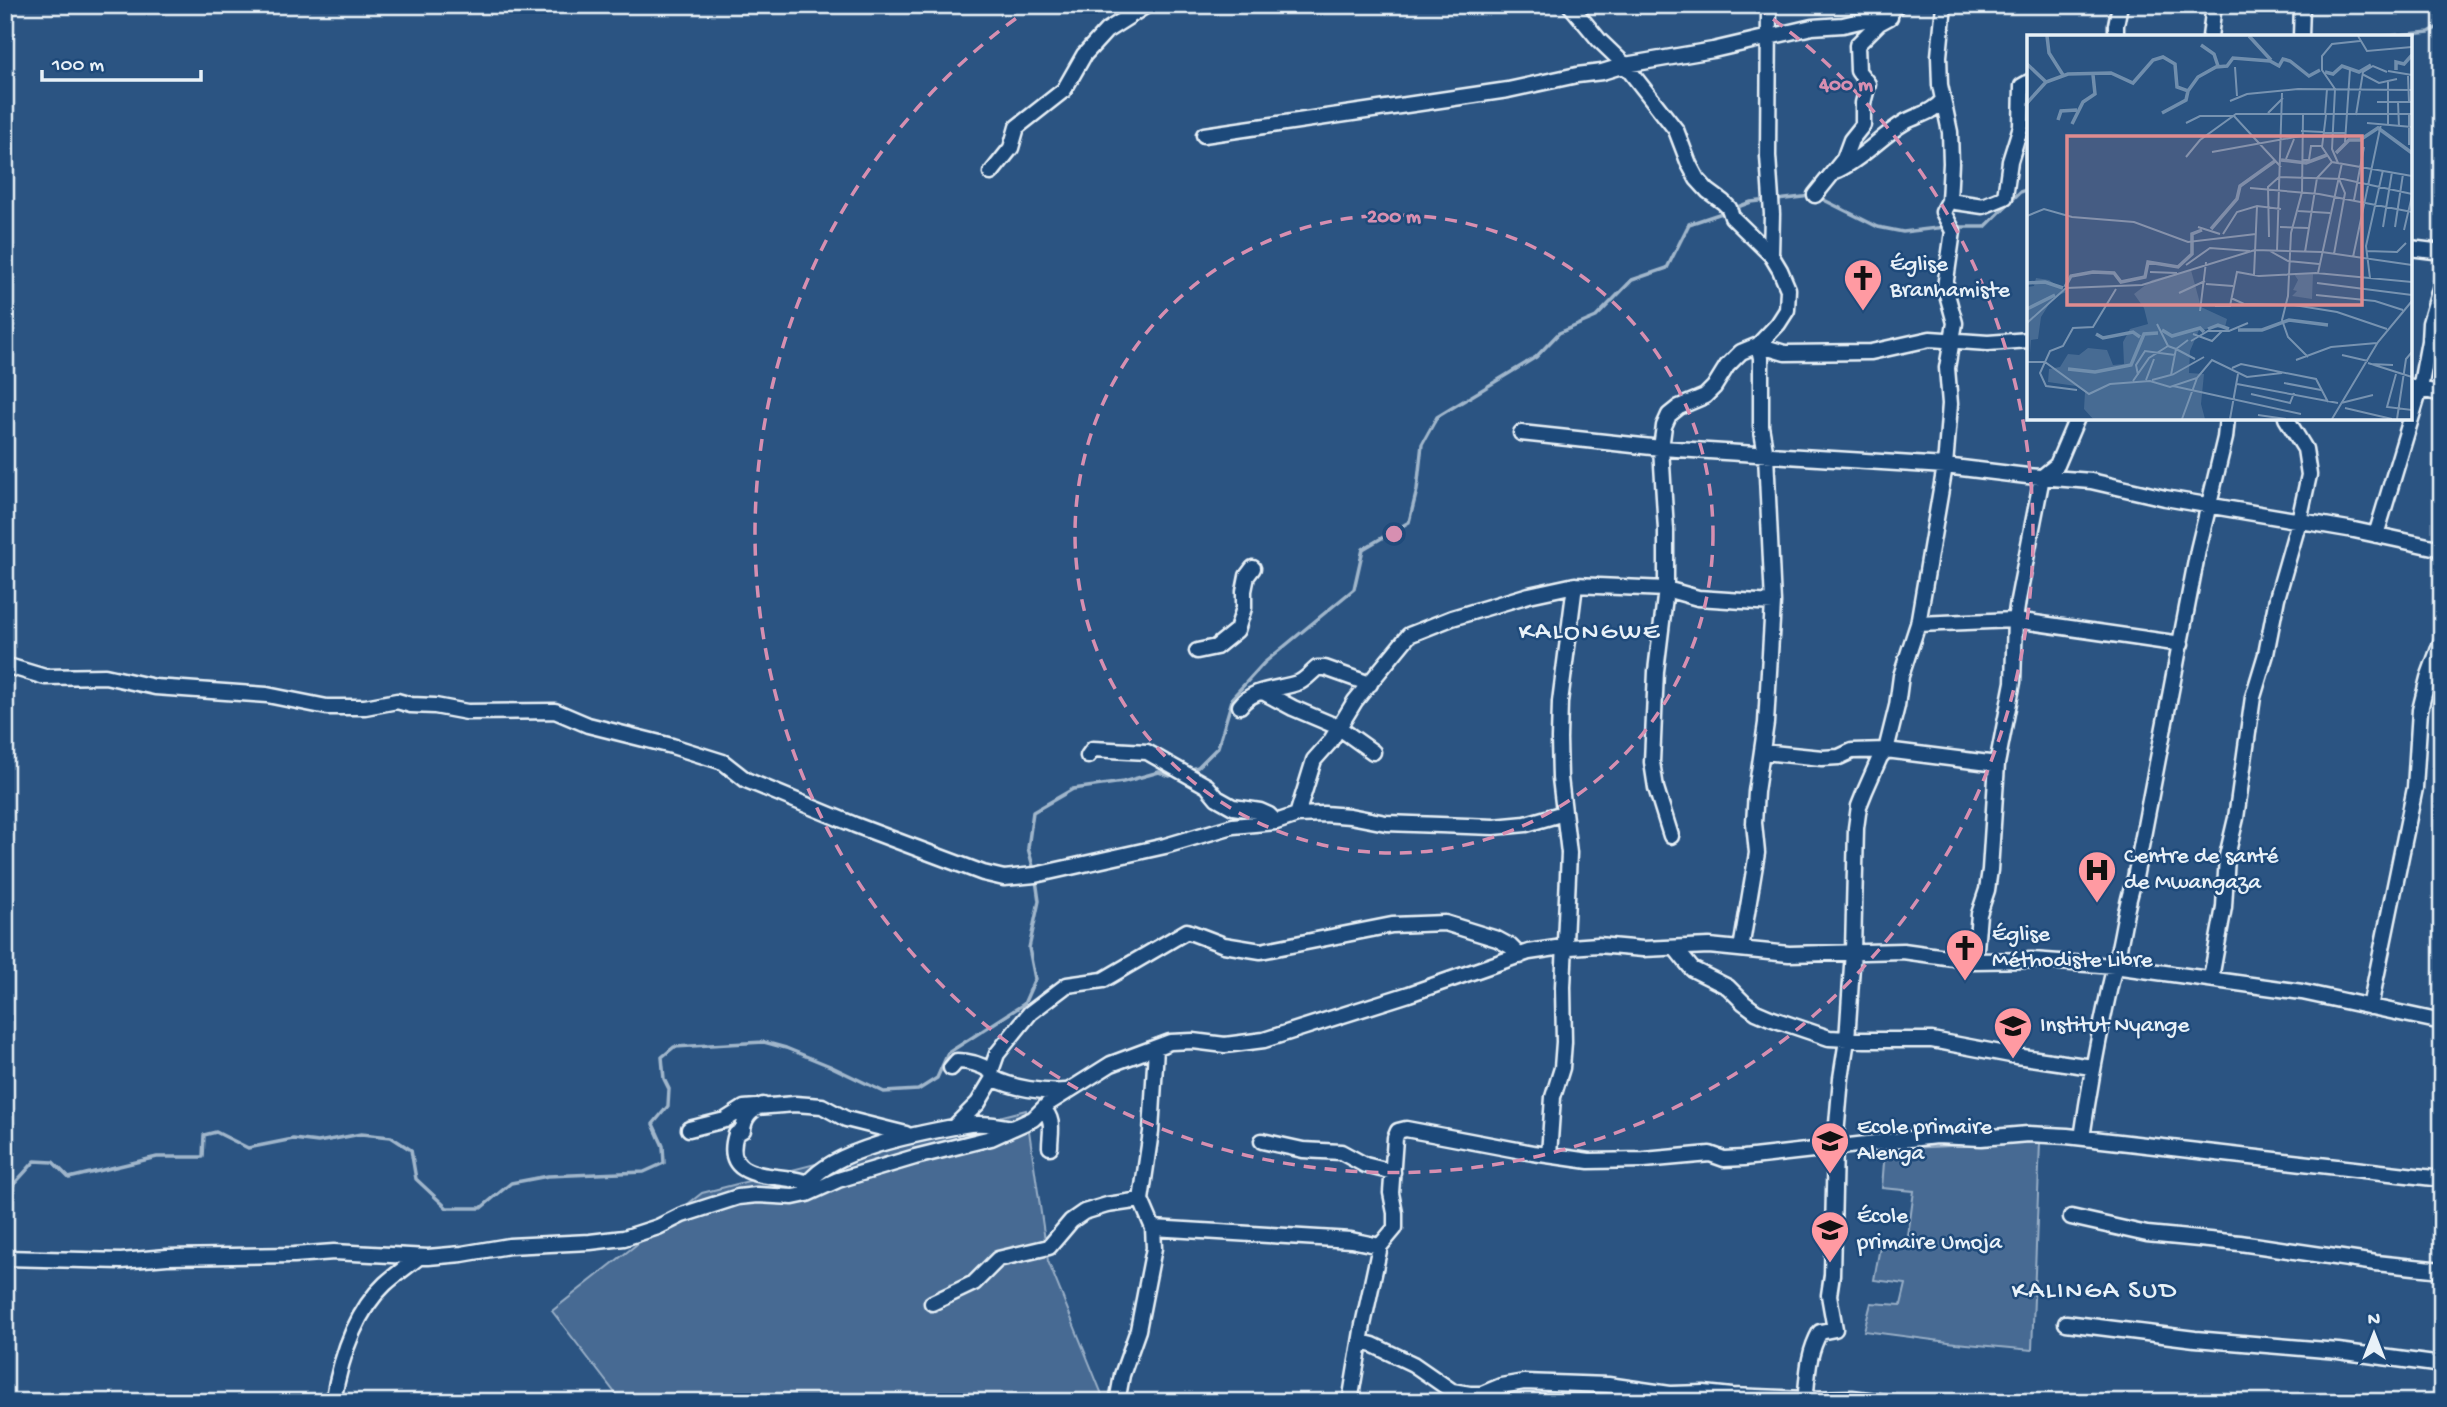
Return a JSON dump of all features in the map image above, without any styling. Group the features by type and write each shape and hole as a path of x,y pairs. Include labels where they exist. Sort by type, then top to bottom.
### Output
{"street":[{"path":"991,173 1010,148 1017,127 1063,90 1084,55 1106,31 1147,5"},
{"path":"1570,5 1599,40 1625,65 1676,130 1697,179 1729,208 1732,217 1771,255 1788,289 1787,310 1778,324 1758,345 1741,352 1705,396 1679,407 1669,415 1664,426 1661,448 1666,589 1656,671 1652,762 1656,788 1671,836"},
{"path":"1769,5 1768,156 1772,214 1771,255"},
{"path":"1204,135 1508,90 1625,65 1713,50 1770,35 1812,27 1843,25 1877,17 1897,5"},
{"path":"1815,195 1844,159 1851,140 1863,125 1863,103 1868,84 1858,71 1857,45 1879,23 1905,5"},
{"path":"1806,1401 1806,1375 1812,1346 1820,1332 1835,1329 1829,1295 1832,1275 1835,1147 1847,1040 1859,806 1880,757 1886,750 1901,676 1918,624 1945,466 1950,404 1947,368 1955,323 1945,284 1953,232 1943,212 1948,201 1950,132 1943,100 1939,56 1944,5"},
{"path":"2116,35 2120,5"},
{"path":"2210,35 2214,5"},
{"path":"2301,35 2302,5"},
{"path":"1948,201 1983,206 2005,197 2010,161 2021,126 2022,86 2027,83"},
{"path":"1832,173 1867,153 1906,121 1935,109 1943,100"},
{"path":"2412,248 2442,252"},
{"path":"2442,282 2415,388 2442,394"},
{"path":"1758,345 1785,353 1871,352 1930,339 1988,343 2027,340"},
{"path":"1741,949 1757,853 1754,823 1763,752 1773,603 1766,455 1761,426 1761,358 1758,345"},
{"path":"1975,961 1979,914 1989,880 1997,764 2013,682 2015,620 2042,477 2057,465 2076,420"},
{"path":"2082,1138 2092,1067 2127,900 2135,878 2198,550 2225,438 2227,420"},
{"path":"2211,978 2224,907 2227,856 2236,818 2253,697 2273,627 2277,598 2309,475 2305,449 2287,420"},
{"path":"2376,536 2407,420"},
{"path":"1521,433 1661,448 1945,466 2091,481 2209,506 2442,549"},
{"path":"1197,651 1216,647 1237,630 1244,608 1247,576 1253,568"},
{"path":"1297,816 1314,760 1330,742 1355,701 1409,635 1451,618 1529,595 1575,585 1666,589 1698,598 1773,603"},
{"path":"1549,1155 1553,1097 1563,1061 1569,853 1559,739 1560,702 1575,585"},
{"path":"1918,624 2015,620 2181,644"},
{"path":"2370,1007 2414,788 2420,710 2442,640"},
{"path":"5,666 45,677 105,676 155,687 267,695 327,707 365,707 397,701 467,712 555,711 588,725 723,762 746,780 855,825 996,878 1035,875 1165,846 1233,826 1276,822 1297,816 1324,814 1386,823 1494,827 1526,824 1564,813"},
{"path":"1240,706 1245,699 1263,691 1303,681 1317,668 1325,668 1370,684"},
{"path":"1263,691 1287,706 1338,727 1373,751"},
{"path":"1088,756 1088,752 1093,749 1147,752 1207,786 1217,798 1233,807 1260,811 1276,822"},
{"path":"1763,752 1822,758 1839,757 1852,751 1886,750 1997,764"},
{"path":"951,1129 978,1103 992,1075 997,1054 1030,1013 1067,985 1103,980 1187,931 1224,945 1261,951 1392,925 1445,923 1497,939 1520,956"},
{"path":"5,1258 121,1261 167,1256 334,1252 419,1257 455,1255 522,1244 624,1238 738,1197 838,1180 991,1138 1033,1119 1066,1091 1111,1064 1180,1040 1225,1045 1264,1040 1383,1003 1529,952 1565,947 1598,945 1643,949 1709,946 1789,954 1903,951 1975,961 2032,960 2114,966 2327,996 2442,1022"},
{"path":"1675,948 1692,969 1728,987 1744,1003 1763,1015 1829,1038 1932,1040 2092,1067"},
{"path":"1117,1402 1122,1375 1138,1330 1154,1248 1153,1228 1141,1200 1151,1132 1156,1048"},
{"path":"951,1068 957,1061 967,1061 983,1066 1006,1085 1047,1093 1066,1091"},
{"path":"689,1129 726,1120 744,1108 795,1104 822,1106 846,1119 915,1135"},
{"path":"763,1105 753,1109 744,1123 743,1130 736,1134 732,1148 736,1161 761,1176 808,1183"},
{"path":"1043,1109 1052,1122 1049,1147"},
{"path":"808,1183 824,1167 862,1149 915,1135 976,1124 1013,1128"},
{"path":"1350,1402 1380,1246 1395,1228 1391,1193 1395,1138 1398,1131 1406,1129 1588,1161 1644,1160 1710,1154 1724,1159 1936,1136 1981,1138 2028,1134 2187,1149 2442,1179"},
{"path":"1262,1141 1303,1150 1340,1152 1365,1165 1393,1172"},
{"path":"757,1195 793,1197 817,1191 838,1180"},
{"path":"932,1303 974,1283 998,1259 1049,1247 1071,1221 1084,1212 1107,1205 1141,1200"},
{"path":"2071,1217 2147,1234 2240,1243 2442,1270"},
{"path":"1153,1228 1351,1240 1380,1246"},
{"path":"333,1402 338,1371 362,1314 384,1285 419,1257"},
{"path":"2066,1323 2442,1364"},
{"path":"1361,1342 1413,1364 1452,1391 1470,1394 1482,1394 1524,1382 1546,1382 1608,1385 1670,1394 1704,1393 1806,1401 1852,1398 1885,1402"}],"shaded area":[{"path":"1026,1110 1048,1261 1105,1402 622,1402 552,1311 702,1193"},
{"path":"2040,1142 2032,1350 1864,1331 1871,1303 1901,1305 1906,1284 1874,1280 1881,1241 1907,1243 1914,1191 1882,1188 1885,1149"}],"waterway":[{"path":"2400,35 2429,32 2442,25"},
{"path":"1957,227 1985,227 2020,192 2027,190"},
{"path":"1777,200 1811,196"},
{"path":"1818,197 1878,227 1903,232 1946,227"},
{"path":"1732,209 1751,202 1769,200"},
{"path":"1189,770 1198,767 1218,747 1233,697 1264,663 1354,589 1363,549 1409,522 1417,490 1422,444 1437,417 1536,357 1559,333 1596,317 1632,280 1667,268 1689,224 1725,212"},
{"path":"1034,870 1028,848 1033,812 1073,789 1123,782 1159,772 1170,776 1175,774"},
{"path":"5,1194 35,1161 53,1162 69,1178 157,1157 203,1157 204,1135 216,1132 248,1148 293,1139 318,1142 361,1134 391,1137 411,1150 416,1179 447,1208 481,1208 511,1183 548,1176 644,1172 664,1163 663,1146 653,1124 668,1106 669,1089 664,1079 662,1057 674,1047 764,1042 830,1066 884,1092 918,1090 937,1078 948,1053 1024,1004 1035,979 1029,948 1039,901 1036,880"}],"place":[{"name":"Église Branhamiste","path":"1863,312"},
{"name":"Centre de santé de Mwangaza","path":"2097,904"},
{"name":"Église Méthodiste Libre","path":"1965,982"},
{"name":"Institut Nyange","path":"2013,1060"},
{"name":"Ecole primaire Alenga","path":"1830,1175"},
{"name":"École primaire Umoja","path":"1830,1264"}],"district":[{"name":"KALONGWE","path":"1590,633"},
{"name":"KALINGA SUD","path":"2095,1292"}]}
